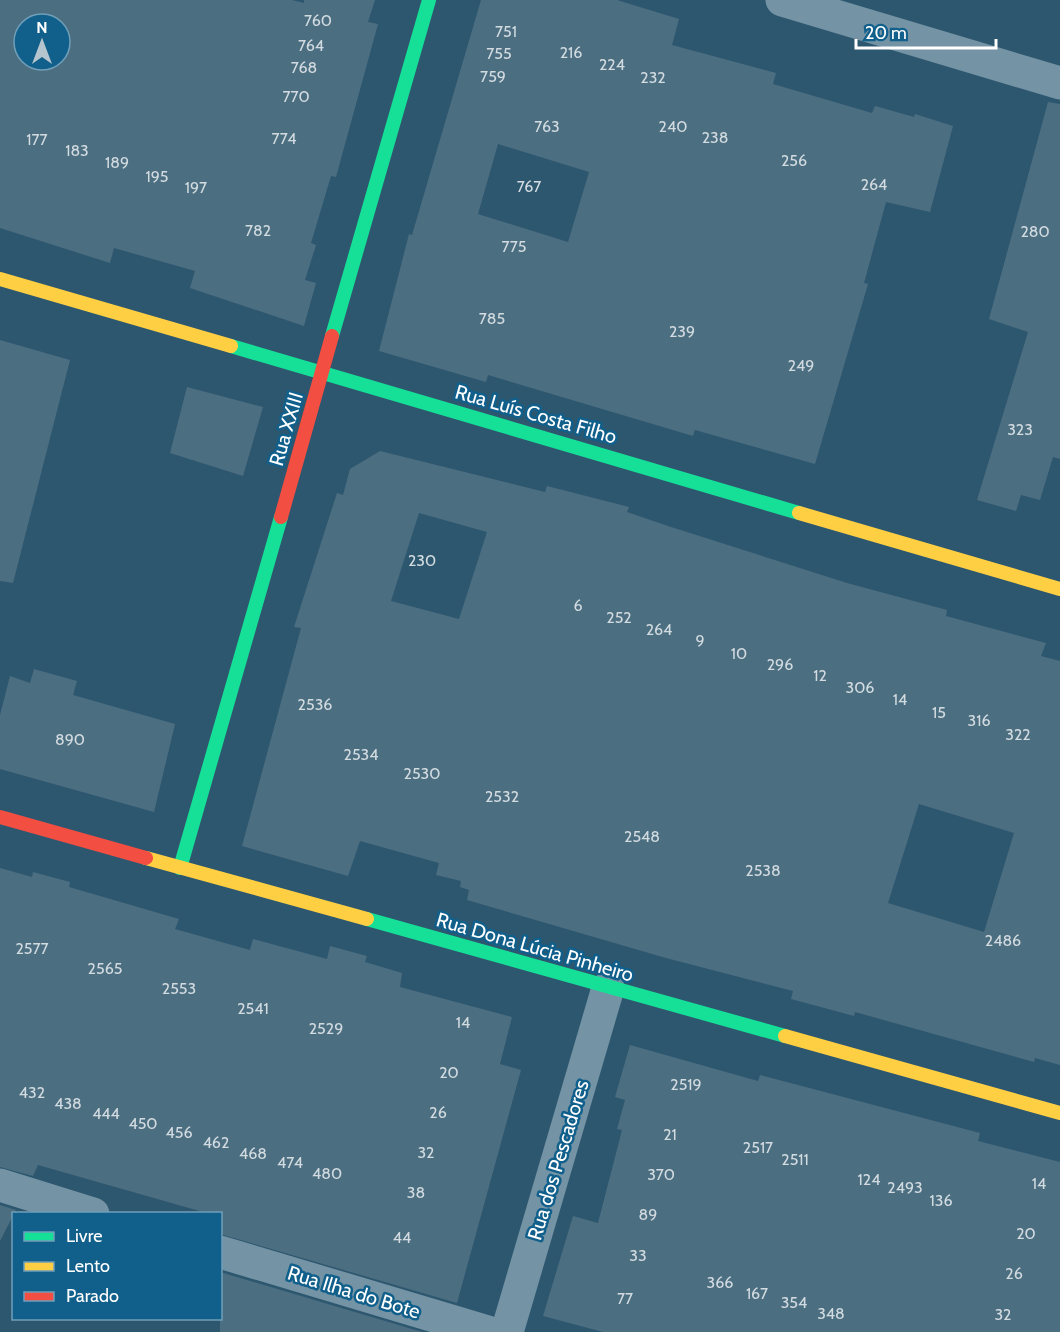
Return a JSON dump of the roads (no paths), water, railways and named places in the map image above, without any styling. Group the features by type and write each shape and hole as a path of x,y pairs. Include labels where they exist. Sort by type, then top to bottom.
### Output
{"street":[{"name":"Rua XXIII","path":"180,868 429,0"},
{"path":"782,0 1060,83"},
{"name":"Rua Luís Costa Filho","path":"0,279 1060,589"},
{"name":"Rua Dona Lúcia Pinheiro","path":"0,817 1060,1113"},
{"name":"Rua dos Pescadores","path":"507,1332 608,988"},
{"path":"0,1185 87,1212"},
{"name":"Rua Ilha do Bote","path":"222,1253 488,1332"}]}
